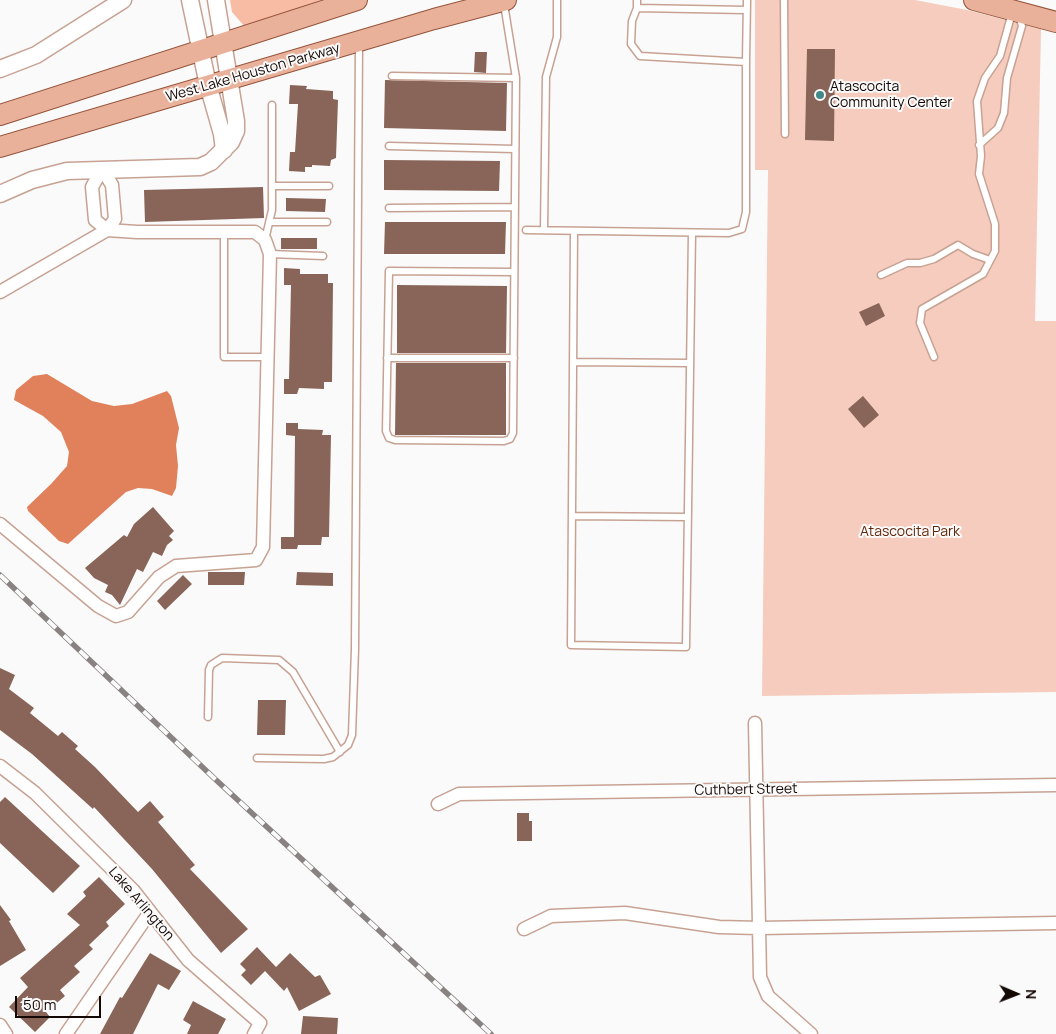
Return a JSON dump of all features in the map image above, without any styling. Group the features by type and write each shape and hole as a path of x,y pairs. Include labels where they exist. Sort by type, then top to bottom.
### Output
{"main road":[{"path":"0,115 356,0"},
{"name":"West Lake Houston Parkway","path":"0,147 505,0"},
{"path":"974,0 1019,6 1056,22"}],"street":[{"path":"0,69 36,55 123,0"},
{"path":"190,0 208,85 222,134 224,150"},
{"path":"0,194 48,175 102,169 200,167 211,162 224,150 236,132 230,79 216,0"},
{"path":"0,524 98,606 116,616 128,612 159,577 176,566 256,560 263,547 270,254 266,240 255,232 137,232 106,230 95,220 92,187 102,169"},
{"path":"0,292 106,230 115,219 112,185 102,169"},
{"path":"755,723 760,978 768,996 811,1034"},
{"name":"Lake Arlington","path":"0,766 35,793 133,890 188,960 257,1028"},
{"name":"Cuthbert Street","path":"438,804 459,794 1056,785"},
{"path":"66,1034 150,912"},
{"path":"524,929 551,916 625,913 719,927 759,928 1056,923"},
{"path":"0,1026 6,1034"}],"lane":[{"path":"505,0 516,78 513,433 510,439 504,441 395,440 390,438 386,431 389,270 514,272"},
{"path":"544,230 546,77 557,37 557,0"},
{"path":"637,0 637,8 632,20 631,44 640,56 746,62"},
{"path":"526,230 729,233 742,229 746,212 747,0"},
{"path":"784,0 785,134"},
{"path":"934,357 920,323 922,309 983,274 995,250 994,224 979,174 981,156 976,101 985,78 1000,56 1010,20 1019,6"},
{"path":"979,145 998,128 1004,113 1007,78 1022,26 1019,6"},
{"path":"637,8 746,10"},
{"path":"257,758 324,759 340,752 348,745 354,722 359,42"},
{"path":"1000,56 1012,61"},
{"path":"392,76 516,78"},
{"path":"266,240 270,222 272,186 272,105"},
{"path":"389,146 516,149"},
{"path":"272,186 329,186"},
{"path":"389,208 515,207"},
{"path":"270,222 327,222"},
{"path":"574,231 571,644 686,647 692,233"},
{"path":"224,232 224,357 268,357"},
{"path":"881,275 907,263 920,263 934,259 958,244 973,254 990,260"},
{"path":"270,254 324,256"},
{"path":"387,358 514,358"},
{"path":"573,362 690,363"},
{"path":"572,516 688,517"},
{"path":"208,717 209,670 211,665 222,658 279,660 293,672 340,752"}],"green space":[{"name":"Atascocita Park","path":"755,0 915,0 967,10 1041,29 1035,321 1056,321 1056,692 762,696 768,170 755,170"}],"shaded area":[{"path":"230,0 321,0 245,27 232,12"},
{"path":"47,374 92,401 114,406 132,404 167,391 171,396 179,428 176,445 178,466 176,488 172,496 152,489 138,488 126,492 68,544 59,541 28,511 27,507 67,466 69,452 61,432 43,416 14,400 16,390 33,376"}],"building":[{"name":"Atascocita Community Center","path":"807,49 835,49 834,141 805,140"},
{"path":"475,52 487,52 486,73 474,72"},
{"path":"385,80 507,83 506,131 384,128"},
{"path":"290,85 307,86 306,89 333,91 333,99 338,100 336,158 331,160 330,166 312,165 312,167 305,167 305,172 289,171 290,152 295,152 298,104 289,104"},
{"path":"384,160 500,161 499,191 384,190"},
{"path":"263,187 264,218 145,222 144,190"},
{"path":"286,198 326,199 325,212 286,211"},
{"path":"385,222 506,222 505,254 384,254"},
{"path":"281,238 317,238 317,249 281,249"},
{"path":"284,268 300,269 300,274 328,274 328,283 333,283 332,382 324,382 324,389 299,388 297,394 284,394 284,379 289,379 291,285 284,285"},
{"path":"397,285 507,286 506,353 397,353"},
{"path":"879,303 885,316 866,326 859,312"},
{"path":"396,363 506,363 506,435 395,435"},
{"path":"863,396 879,415 864,428 848,409"},
{"path":"286,423 298,423 298,429 323,430 322,435 331,435 329,537 322,537 321,545 298,545 297,549 281,549 281,537 294,537 295,436 286,435"},
{"path":"153,507 174,531 169,536 173,540 167,545 162,556 153,552 143,572 137,569 120,605 112,595 105,592 108,585 94,578 85,568 124,535 127,537 134,524"},
{"path":"208,572 245,572 244,585 208,585"},
{"path":"297,572 333,573 333,586 296,585"},
{"path":"183,575 192,584 165,610 157,601"},
{"path":"0,668 15,675 9,689 34,708 30,713 58,736 62,732 78,746 75,749 138,812 150,801 164,817 158,822 195,865 190,869 248,929 221,953 152,869 94,807 93,809 32,754 0,730"},
{"path":"258,700 286,700 285,735 257,735"},
{"path":"5,797 80,866 53,893 0,843 0,802"},
{"path":"517,813 529,813 529,821 532,821 532,841 517,841"},
{"path":"99,877 125,904 106,922 109,926 89,945 93,949 74,966 80,972 60,990 65,996 46,1012 50,1017 35,1032 9,1007 28,987 20,978 80,925 67,914 86,896 83,892"},
{"path":"0,905 11,920 9,921 26,950 0,966"},
{"path":"257,947 276,967 290,953 315,977 320,975 331,994 299,1011 287,987 284,991 265,971 251,985 241,975 246,970 240,964"},
{"path":"150,953 181,971 169,990 158,984 133,1034 100,1034 120,997 122,998"},
{"path":"193,1001 226,1019 218,1034 187,1034 191,1025 183,1020"},
{"path":"303,1016 338,1018 337,1034 301,1034"}],"railway":[{"path":"0,575 215,779 491,1034"}],"place":[{"name":"Atascocita Community Center","path":"820,95"}]}
